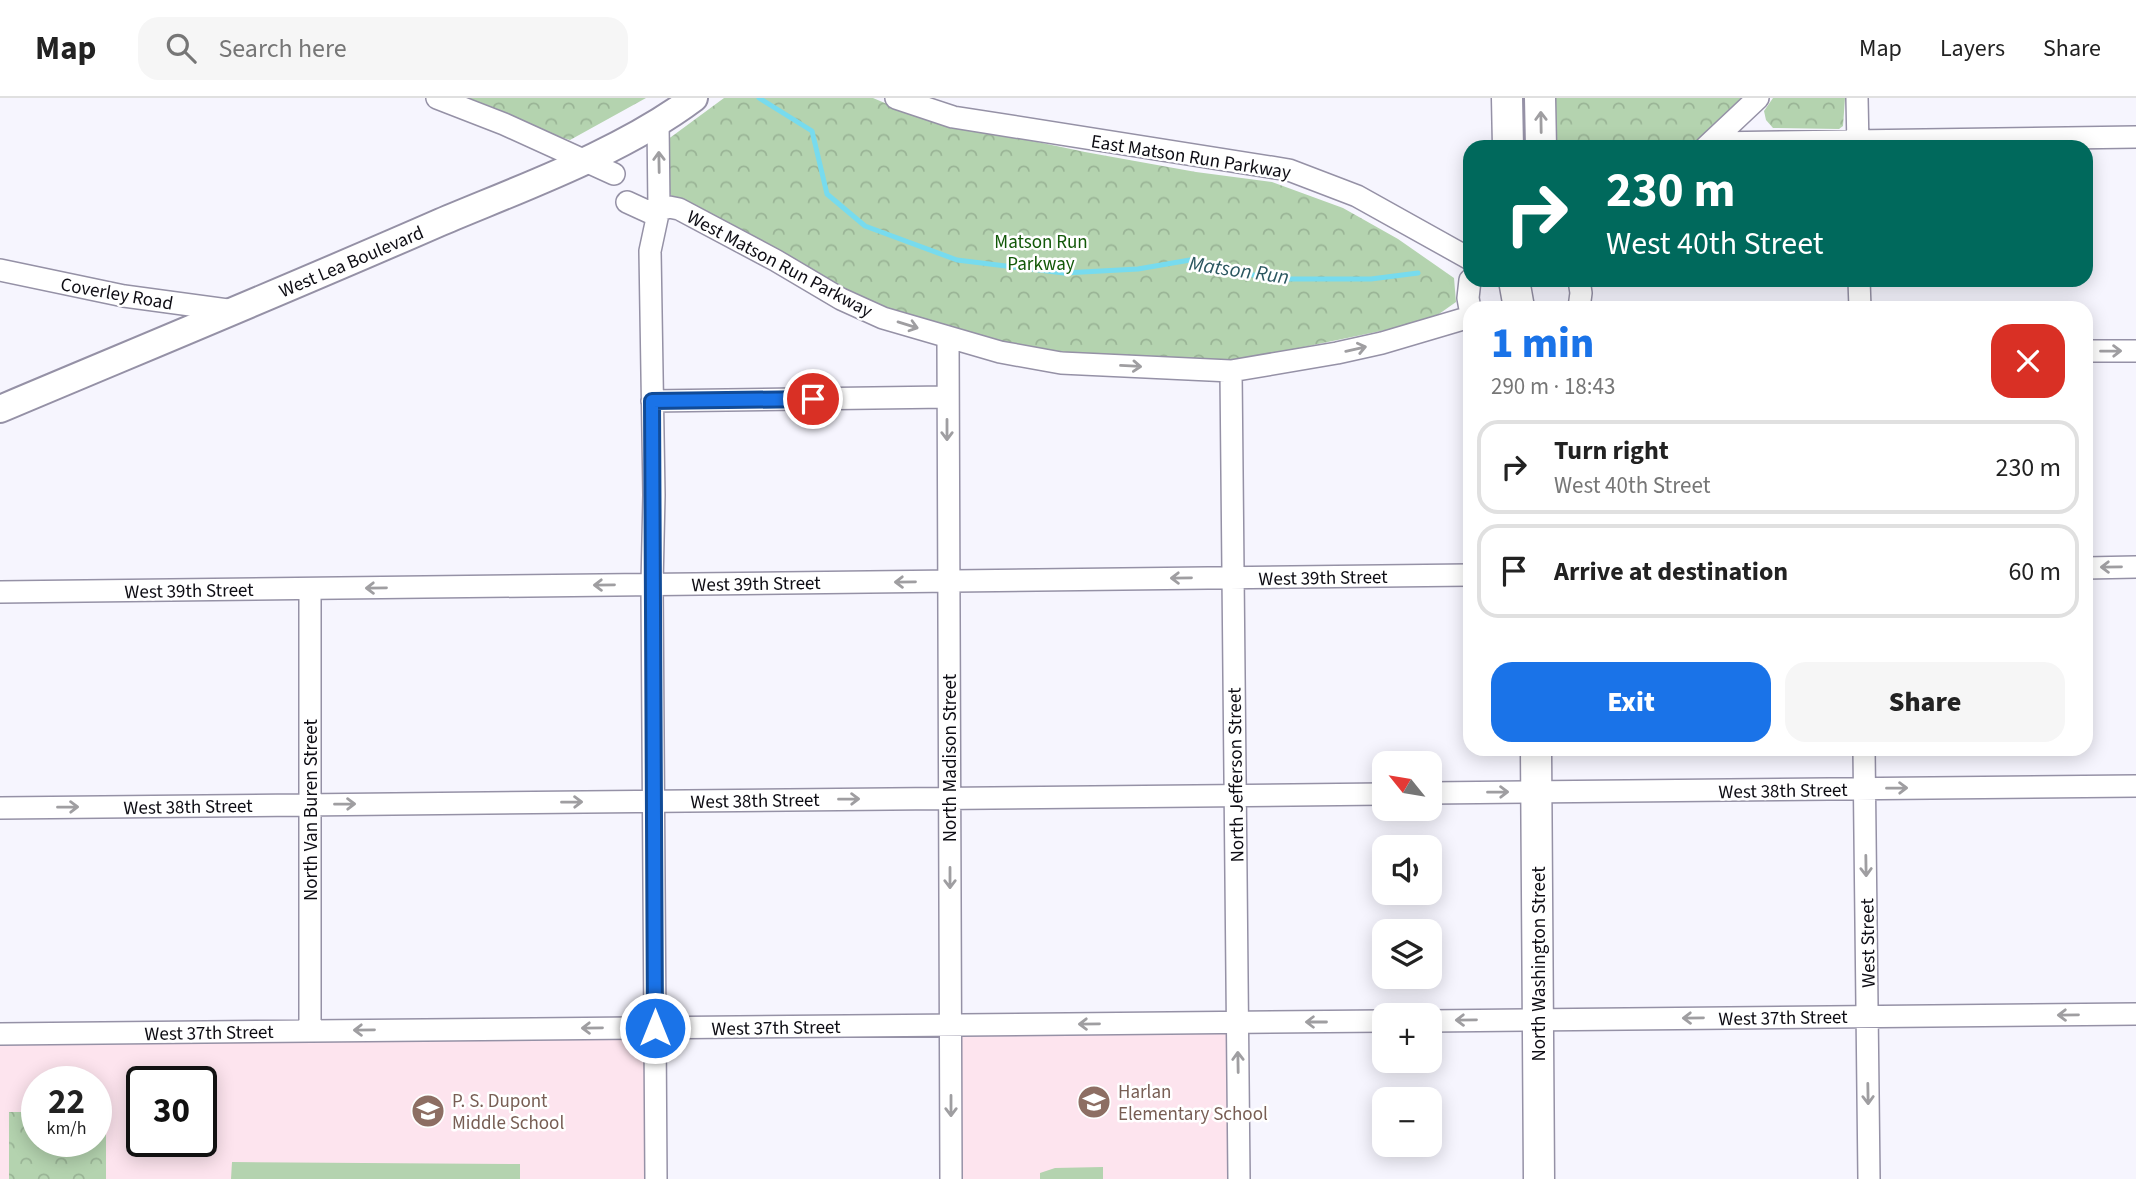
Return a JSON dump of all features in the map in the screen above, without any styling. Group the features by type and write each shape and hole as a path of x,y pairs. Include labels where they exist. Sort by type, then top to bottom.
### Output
{"main road":[{"path":"1507,98 1508,140"},
{"path":"1540,98 1541,140"},
{"name":"North Washington Street","path":"1536,756 1539,1179"}],"street":[{"path":"437,98 599,162 627,202 650,251"},
{"name":"West Lea Boulevard","path":"0,408 599,162 694,98"},
{"name":"East Matson Run Parkway","path":"896,98 953,117 1289,170 1357,196 1463,256"},
{"path":"1714,140 1758,98"},
{"path":"1857,98 1858,140"},
{"path":"656,1179 650,251 659,209 658,122"},
{"path":"2017,140 2136,137"},
{"name":"West Matson Run Parkway","path":"627,202 651,213 668,206 679,209 841,299 883,318 1000,352 1060,363 1231,371 1349,351 1463,319"},
{"name":"Coverley Road","path":"0,270 124,296 235,311"},
{"name":"North Madison Street","path":"948,338 951,1179"},
{"path":"2093,351 2136,351"},
{"name":"North Jefferson Street","path":"1231,371 1239,1179"},
{"path":"652,401 947,397"},
{"path":"2093,568 2136,567"},
{"name":"West 39th Street","path":"0,592 1463,575"},
{"name":"North Van Buren Street","path":"310,589 310,1031"},
{"name":"West Street","path":"1864,756 1869,1179"},
{"name":"West 38th Street","path":"1442,793 2136,786"},
{"name":"West 38th Street","path":"0,808 1372,794"},
{"name":"West 37th Street","path":"1442,1021 2136,1014"},
{"name":"West 37th Street","path":"0,1034 1372,1021"}],"shaded area":[{"name":"Harlan Elementary School","path":"1237,1022 1239,1179 951,1179 950,1025"},
{"name":"P. S. Dupont Middle School","path":"655,1028 656,1179 0,1179 0,1034"}],"green space":[{"path":"435,98 646,98 570,140"},
{"name":"Matson Run Parkway","path":"724,98 873,98 918,117 1085,152 1196,172 1272,182 1343,208 1398,239 1454,278 1456,302 1429,321 1232,362 1104,365 898,322 679,209 667,188 667,140"},
{"path":"1547,98 1744,98 1702,140 1548,140"},
{"path":"1773,98 1845,98 1843,126 1839,129 1773,128 1766,120 1764,111"},
{"path":"9,1112 21,1112 21,1157 106,1157 106,1179 9,1179"},
{"path":"232,1162 520,1164 520,1179 231,1179"},
{"path":"1103,1167 1103,1179 1040,1179 1040,1173 1055,1168"}],"waterway":[{"name":"Matson Run","path":"759,98 812,131 827,194 865,226 957,260 1064,273 1138,269 1190,260 1270,279 1371,279 1418,273"}],"place":[{"name":"Harlan Elementary School","path":"1094,1102"},
{"name":"P. S. Dupont Middle School","path":"428,1111"}],"route":[{"path":"655,1028 652,401 813,399"}]}
